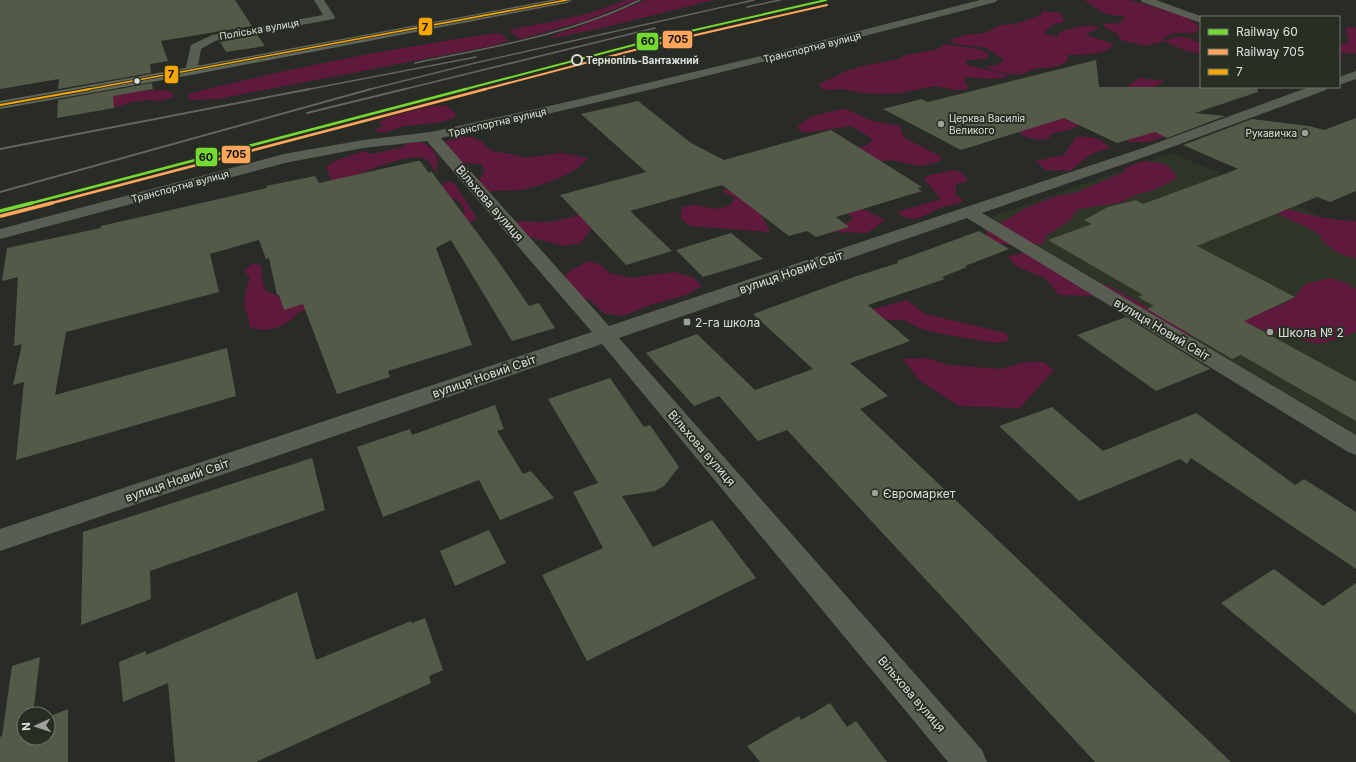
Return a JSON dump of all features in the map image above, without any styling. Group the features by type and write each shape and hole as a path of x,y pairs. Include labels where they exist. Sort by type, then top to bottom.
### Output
{"main road":[{"path":"0,105 191,71 566,0"}],"street":[{"name":"Поліська вулиця","path":"191,71 195,47 212,38 330,17 320,0"},
{"name":"Транспортна вулиця","path":"0,234 284,160 363,144 431,136 567,106 772,58 992,0"},
{"path":"1146,0 1200,20"},
{"path":"1340,80 1353,70"},
{"name":"вулиця Новий Світ","path":"0,540 1165,145 1318,88"},
{"name":"Вільхова вулиця","path":"431,136 606,335 970,762"},
{"name":"вулиця Новий Світ","path":"968,212 1356,446"}],"shaded area":[{"path":"626,0 637,0 588,20 520,39 509,30 583,14 612,6"},
{"path":"647,0 714,0 606,27 549,39 561,32"},
{"path":"1084,0 1129,0 1188,17 1199,27 1197,33 1173,33 1164,38 1163,41 1146,46 1120,40 1117,33 1104,27 1103,24 1120,23 1126,17 1105,14"},
{"path":"1042,11 1061,13 1064,22 1055,24 1045,31 1045,34 1058,37 1059,32 1079,27 1095,26 1099,28 1086,34 1114,45 1110,49 1099,53 1068,55 1067,61 1060,65 1049,68 1037,68 1024,73 1014,74 984,67 998,65 1004,60 986,48 956,44 950,40 964,35 985,33 1001,25 1015,24 1041,15"},
{"path":"1356,27 1356,53 1340,53 1340,44 1345,44 1349,41 1345,28"},
{"path":"497,33 503,35 508,41 491,46 218,99 189,100 188,94 303,67 419,45"},
{"path":"1182,37 1200,44 1200,54 1186,51 1163,41"},
{"path":"944,44 978,49 988,53 988,57 969,60 966,61 966,64 977,68 999,72 1009,77 990,79 965,77 964,80 968,87 965,90 955,90 935,86 900,93 885,94 861,93 841,89 825,90 821,88 819,84 844,72 863,66 899,59 906,55 934,50 940,48"},
{"path":"1340,53 1342,56 1340,61"},
{"path":"1140,78 1165,81 1153,88 1110,98"},
{"path":"138,91 171,91 174,97 160,101 150,100 131,102 119,107 107,106 113,95"},
{"path":"446,105 456,114 453,118 441,122 405,126 383,133 377,132 376,129 385,125 378,123 393,115 420,108"},
{"path":"846,109 872,121 900,126 903,137 942,157 939,162 919,166 891,160 845,168 853,204 885,220 867,233 834,232 853,219 847,213 755,201 770,232 690,226 681,219 682,207 695,205 716,209 730,206 735,198 722,192 733,183 868,145 873,139 851,126 804,133 797,128 801,123 813,117"},
{"path":"1040,111 1095,119 1062,132 1050,134 1050,138 1043,140 1027,137 1020,133"},
{"path":"1176,128 1173,134 1148,142 1128,142 1130,133"},
{"path":"459,137 472,137 482,142 491,151 512,154 525,158 560,153 588,158 583,164 567,174 547,183 520,190 485,192 479,180 485,171 481,164 448,162 438,148 447,141"},
{"path":"1076,137 1099,139 1110,148 1091,154 1070,171 1045,170 1036,161 1064,155"},
{"path":"422,142 430,147 435,154 437,159 436,173 427,160 413,157 393,161 358,174 360,179 318,308 299,312 289,322 276,328 265,330 250,328 245,309 245,302 250,278 244,271 253,263 261,266 265,290 280,297 302,297 333,185 326,167 335,161 364,151 372,154 400,148 408,143"},
{"name":"Школа № 2","path":"1172,153 1356,231 1356,434 988,218"},
{"path":"1144,161 1160,163 1168,166 1177,178 1154,190 1138,194 1119,203 1078,209 1069,221 1046,236 1044,244 1010,245 990,242 985,229 1006,220 1024,209 1056,196 1075,193 1124,172 1125,168"},
{"path":"955,170 962,173 968,181 956,184 956,195 964,201 940,208 914,219 909,219 897,212 941,199 924,179 929,175"},
{"path":"448,181 455,184 477,219 465,225 462,216 465,211 459,202 454,199 438,200 428,194"},
{"path":"1215,185 1267,203 1302,213 1338,220 1356,221 1356,259 1338,253 1324,243 1319,234 1306,227"},
{"path":"601,208 595,223 581,243 563,246 530,237 508,236 506,227 517,222 553,221"},
{"path":"1024,253 1057,269 1110,286 1193,334 1183,343 1099,296 1059,295 1045,278 1015,266 1008,256"},
{"path":"589,261 601,265 609,273 630,278 675,272 694,278 702,286 686,295 650,305 623,316 604,313 589,299 580,298 564,277 571,270"},
{"path":"1331,278 1349,284 1356,290 1356,331 1347,336 1319,344 1276,334 1234,320 1281,305 1294,298 1305,284"},
{"path":"907,300 925,314 1006,333 1009,341 995,343 947,335 924,330 903,320 864,320 858,313"},
{"path":"927,358 948,365 1001,369 1025,362 1044,362 1054,370 1020,408 959,406 920,381 903,359"}],"building":[{"path":"0,0 235,0 252,26 161,41 168,61 150,64 151,73 58,89 59,79 0,89"},
{"path":"257,35 265,46 226,52 220,42"},
{"path":"1096,60 1099,87 1257,88 1258,92 1195,113 1225,116 1167,138 1155,132 1117,143 1064,118 961,150 883,109 921,99 928,102"},
{"path":"152,83 153,89 113,96 114,108 57,118 58,100"},
{"path":"638,101 691,143 724,160 831,130 922,187 917,188 922,191 836,217 849,227 816,237 807,231 789,236 722,185 630,211 672,251 626,265 560,195 646,172 581,114"},
{"path":"1356,118 1356,191 1330,202 1317,197 1197,246 1295,297 1244,321 1356,382 1356,421 1241,355 1232,359 1147,309 1154,306 1138,297 1143,295 1048,240 1092,224 1084,220 1108,207 1136,200 1143,204 1238,169 1183,145 1252,119 1309,126 1324,130"},
{"path":"420,161 429,173 431,171 496,258 529,306 539,303 555,328 512,341 451,240 436,248 472,345 388,371 390,377 337,394 303,304 284,310 279,295 277,295 269,258 266,259 259,240 210,254 219,292 66,332 55,395 227,348 236,396 16,460 24,382 13,385 22,344 14,346 18,277 2,281 7,248 101,228 101,226 267,188 266,186 315,176 319,183"},
{"path":"979,231 1009,249 965,266 967,267 942,277 945,279 868,305 910,341 850,363 888,396 860,409 1231,762 1095,762 787,430 758,441 719,396 694,406 646,353 697,334 755,390 813,369 753,314 854,277 898,263 897,261"},
{"path":"731,233 763,259 703,277 676,250"},
{"path":"1126,317 1210,369 1156,391 1077,335"},
{"path":"610,378 644,427 650,425 679,467 664,486 655,491 622,496 653,547 712,520 756,578 587,661 542,575 603,548 573,492 598,483 548,399"},
{"path":"495,405 504,429 497,431 523,474 531,471 554,498 500,520 479,480 383,517 357,447 410,429 412,435"},
{"path":"1052,407 1103,451 1196,413 1295,485 1304,479 1356,512 1356,569 1191,458 1187,464 1180,459 1079,501 999,426"},
{"path":"312,458 325,510 150,571 151,599 81,625 83,532"},
{"path":"489,530 506,563 455,586 440,551"},
{"path":"1274,569 1323,606 1356,583 1356,714 1221,603"},
{"path":"297,592 316,660 411,621 412,623 425,618 443,670 429,676 431,683 256,762 175,762 168,683 123,702 119,662 146,651 146,655"},
{"path":"40,657 34,706 16,706 16,746 56,746 56,714 68,709 68,762 0,762 0,737 2,736 12,666"},
{"path":"830,703 847,727 856,721 887,762 760,762 747,746 799,716 801,720"}],"railway":[{"path":"415,63 530,39 586,22 640,0"},
{"path":"371,89 475,63 754,0"},
{"path":"747,7 780,0"},
{"path":"401,90 655,28"},
{"path":"305,90 476,57"},
{"path":"0,149 310,89"},
{"path":"0,192 371,89"},
{"path":"367,90 371,89"},
{"path":"307,113 405,89"}],"rail line":[{"name":"60","path":"0,211 664,37 826,0"},
{"name":"705","path":"1,216 665,42 827,5"}],"transit line":[{"name":"7","path":"0,105 191,71 567,0"}],"place":[{"name":"Тернопіль-Вантажний","path":"577,60"},
{"name":"Церква Василія Великого","path":"941,124"},
{"name":"Рукавичка","path":"1305,133"},
{"name":"2-га школа","path":"687,322"},
{"name":"Школа № 2","path":"1270,332"},
{"name":"Євромаркет","path":"875,493"}]}
